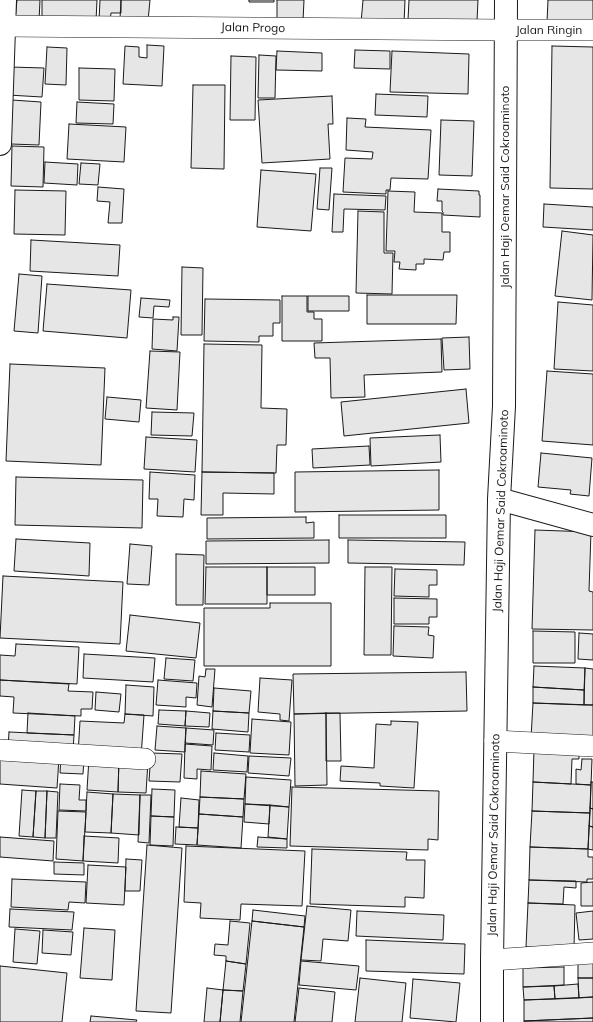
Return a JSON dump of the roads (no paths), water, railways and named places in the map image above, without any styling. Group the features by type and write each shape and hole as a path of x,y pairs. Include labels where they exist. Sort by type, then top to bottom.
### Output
{"main road":[{"path":"0,144 2,26 5,0"},
{"name":"Jalan Haji Oemar Said Cokroaminoto","path":"492,1022 499,499 504,406 506,0"},
{"path":"499,499 593,525"}],"street":[{"name":"Jalan Progo","path":"2,26 506,30"},
{"name":"Jalan Ringin","path":"506,30 593,30"},
{"path":"495,741 593,746"},
{"path":"0,750 145,759"},
{"path":"492,960 593,954"}]}
